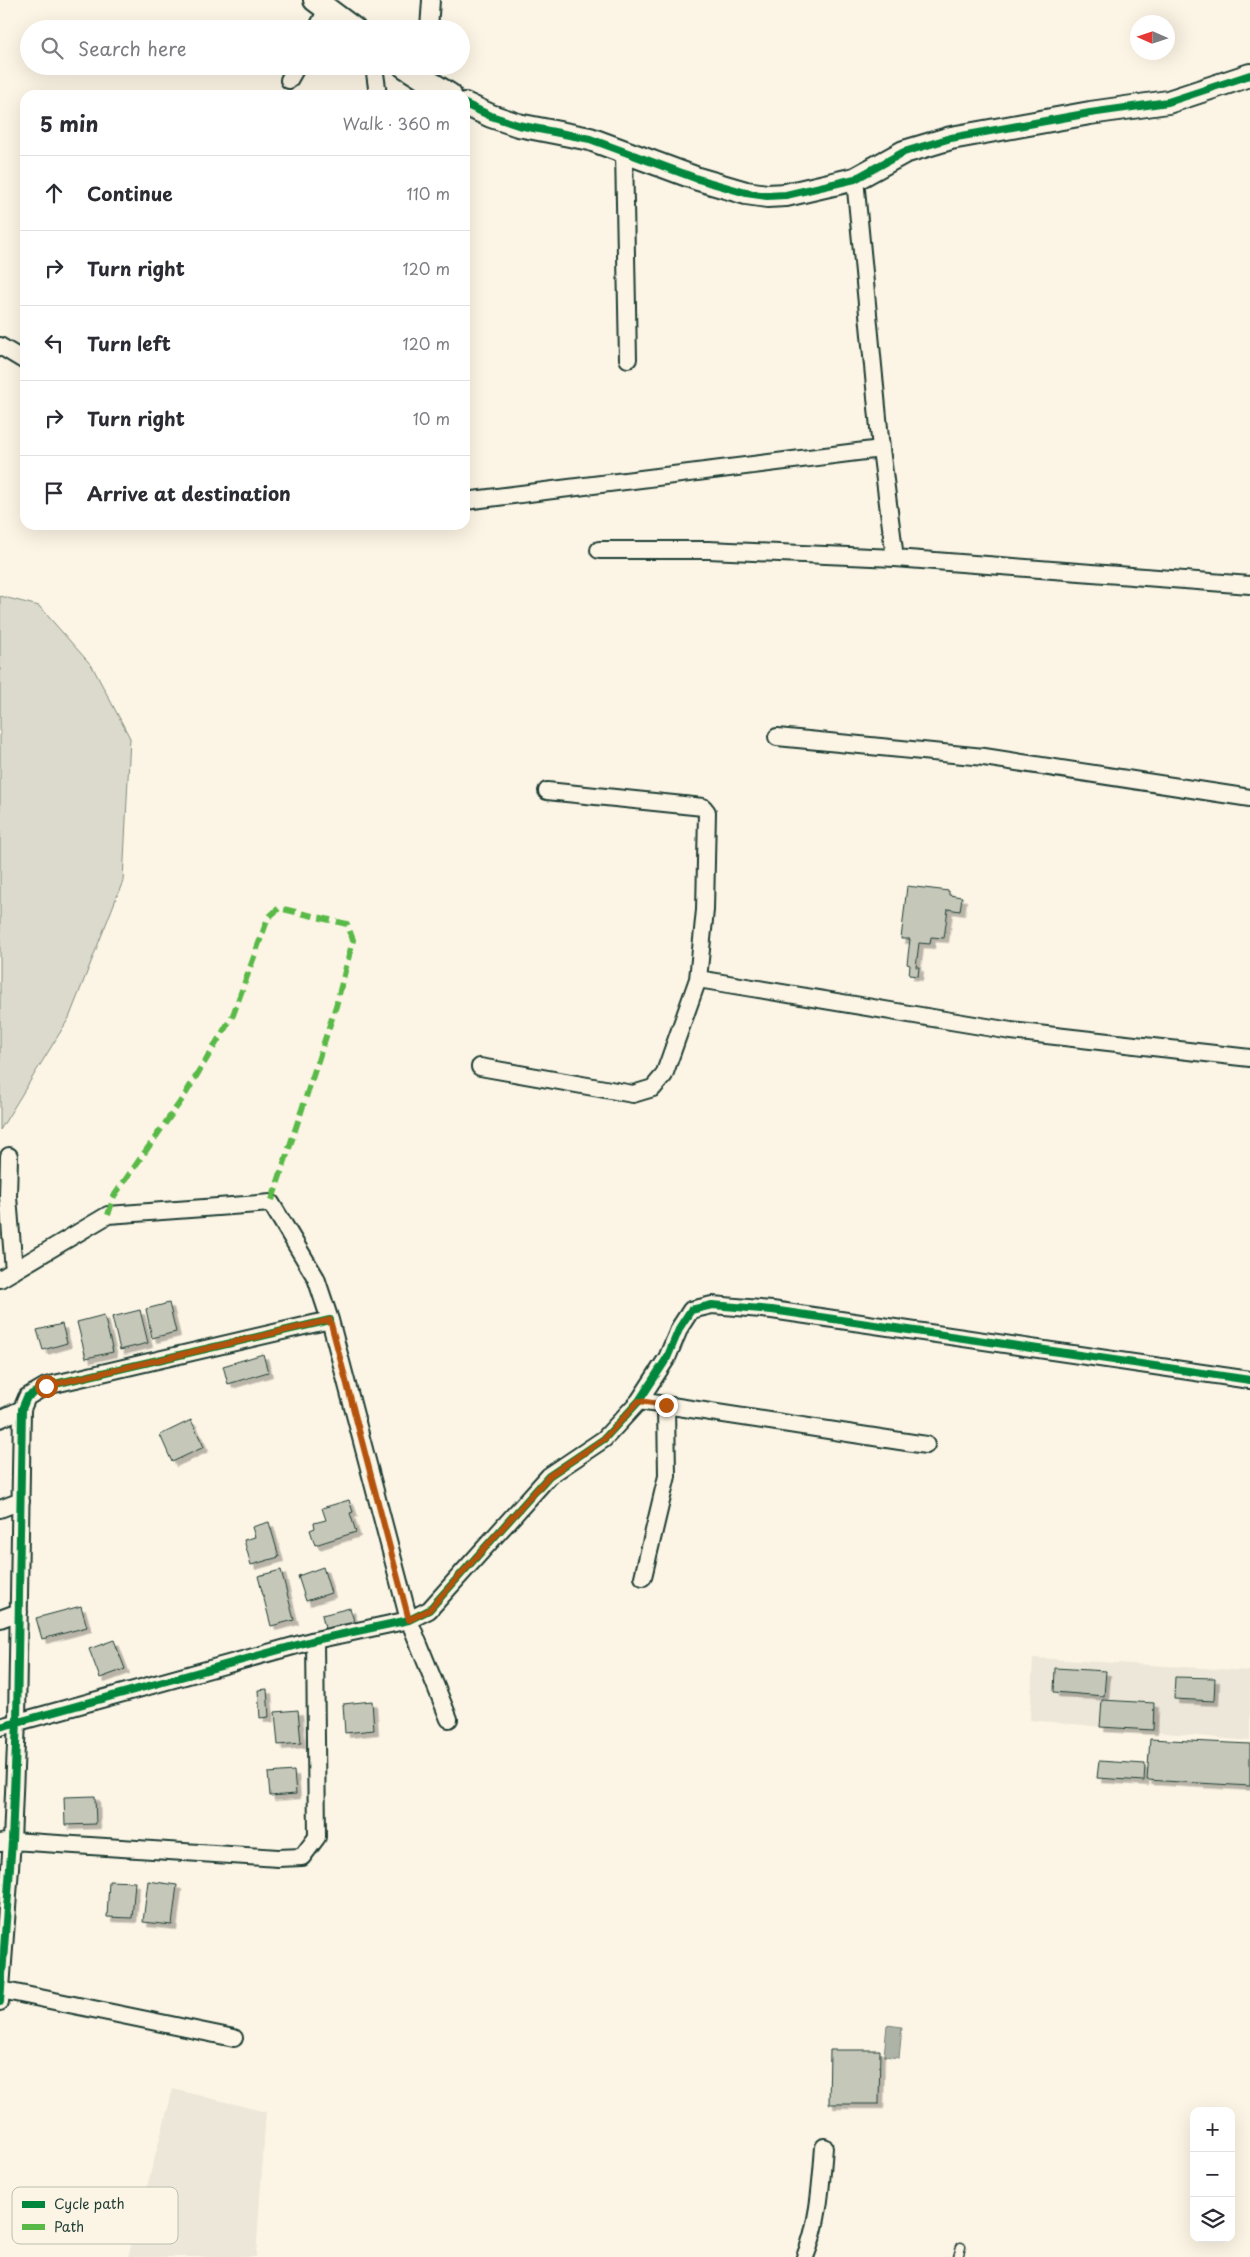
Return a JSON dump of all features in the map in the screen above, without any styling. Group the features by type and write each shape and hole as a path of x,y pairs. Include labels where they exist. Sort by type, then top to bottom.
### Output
{"street":[{"path":"430,20 431,0"},
{"path":"318,20 321,4 342,20"},
{"path":"375,75 377,90"},
{"path":"421,75 443,90"},
{"path":"470,106 518,125 590,139 698,178 746,193 767,196 786,195 855,178 904,152 951,138 1090,112 1168,102 1250,75"},
{"path":"624,151 628,358"},
{"path":"855,178 882,450 895,558"},
{"path":"0,346 20,358"},
{"path":"470,500 882,450"},
{"path":"599,550 708,550 895,558 1250,585"},
{"path":"777,737 984,757 1250,798"},
{"path":"480,1067 633,1094 653,1088 664,1075 698,979 705,910 707,812 703,807 547,791"},
{"path":"698,979 1011,1032 1250,1058"},
{"path":"7,1275 10,1156"},
{"path":"7,1275 108,1215 271,1203 316,1278 330,1320 409,1620 449,1719"},
{"path":"0,1726 314,1640 409,1620 429,1610 549,1476 604,1439 639,1401 667,1358 680,1327 691,1310 712,1305 772,1310 1250,1380"},
{"path":"234,2038 1,1996 6,1842 17,1720 22,1409 27,1397 46,1386 330,1320"},
{"path":"639,1401 926,1444"},
{"path":"643,1577 668,1476 666,1405"},
{"path":"0,1419 22,1409"},
{"path":"0,1509 21,1501"},
{"path":"0,1619 19,1612"},
{"path":"6,1842 278,1858 302,1857 317,1837 314,1640"},
{"path":"805,2257 810,2244 820,2196 824,2147"}],"lane":[{"path":"958,2257 961,2247"}],"shaded area":[{"path":"0,596 39,606 92,666 130,738 123,881 69,1018 0,1130"},
{"path":"1033,1658 1250,1671 1250,1741 1030,1720"},
{"path":"887,2025 902,2027 899,2058 884,2056"},
{"path":"173,2089 266,2112 256,2257 128,2257 131,2244 178,2244 178,2187 147,2187"}],"building":[{"path":"907,886 949,891 949,895 962,897 960,911 948,909 944,938 931,937 930,944 919,943 916,967 919,967 918,976 909,975 910,965 907,964 910,939 901,939"},
{"path":"169,1303 176,1332 152,1338 146,1309"},
{"path":"140,1310 148,1343 120,1350 112,1317"},
{"path":"104,1315 113,1352 86,1358 77,1322"},
{"path":"62,1324 67,1343 43,1350 37,1330"},
{"path":"263,1354 268,1372 228,1384 223,1366"},
{"path":"191,1420 204,1447 172,1462 160,1435"},
{"path":"349,1500 353,1512 350,1513 356,1532 315,1545 310,1530 315,1528 314,1523 326,1520 322,1508"},
{"path":"269,1522 279,1557 251,1565 244,1540 255,1537 252,1527"},
{"path":"323,1567 331,1593 306,1601 298,1576"},
{"path":"281,1570 294,1620 271,1626 258,1576"},
{"path":"81,1606 87,1627 42,1639 36,1618"},
{"path":"350,1608 355,1624 326,1632 322,1615"},
{"path":"114,1640 125,1669 100,1678 89,1649"},
{"path":"1055,1668 1106,1671 1104,1696 1054,1692"},
{"path":"1175,1677 1215,1678 1214,1701 1174,1699"},
{"path":"267,1689 269,1717 260,1718 258,1690"},
{"path":"1102,1700 1154,1703 1153,1730 1100,1727"},
{"path":"372,1701 374,1730 345,1733 343,1704"},
{"path":"298,1710 301,1743 278,1745 275,1712"},
{"path":"1150,1739 1250,1744 1250,1786 1147,1780"},
{"path":"1099,1761 1145,1764 1144,1781 1097,1778"},
{"path":"294,1771 296,1794 270,1796 268,1773"},
{"path":"95,1796 96,1824 65,1825 64,1797"},
{"path":"109,1881 135,1882 132,1918 107,1917"},
{"path":"148,1881 177,1885 172,1925 143,1922"},
{"path":"830,2050 880,2050 879,2104 829,2104"}],"marked path":[{"path":"108,1215 114,1196 183,1098 233,1015 268,918 279,908 347,924 353,940 336,1006 271,1203"}],"cycle path":[{"path":"470,106 518,125 590,139 698,179 746,193 767,196 786,195 855,179 904,152 951,138 1090,113 1168,102 1250,75"},
{"path":"0,1727 315,1640 409,1620 429,1610 549,1476 604,1439 639,1401 667,1358 680,1327 691,1310 712,1305 772,1310 1250,1380"},
{"path":"0,2002 12,1841 17,1720 22,1409 27,1397 46,1386 330,1320"}],"route":[{"path":"46,1386 330,1320 409,1620 429,1610 549,1476 604,1439 639,1401 666,1405"}]}
